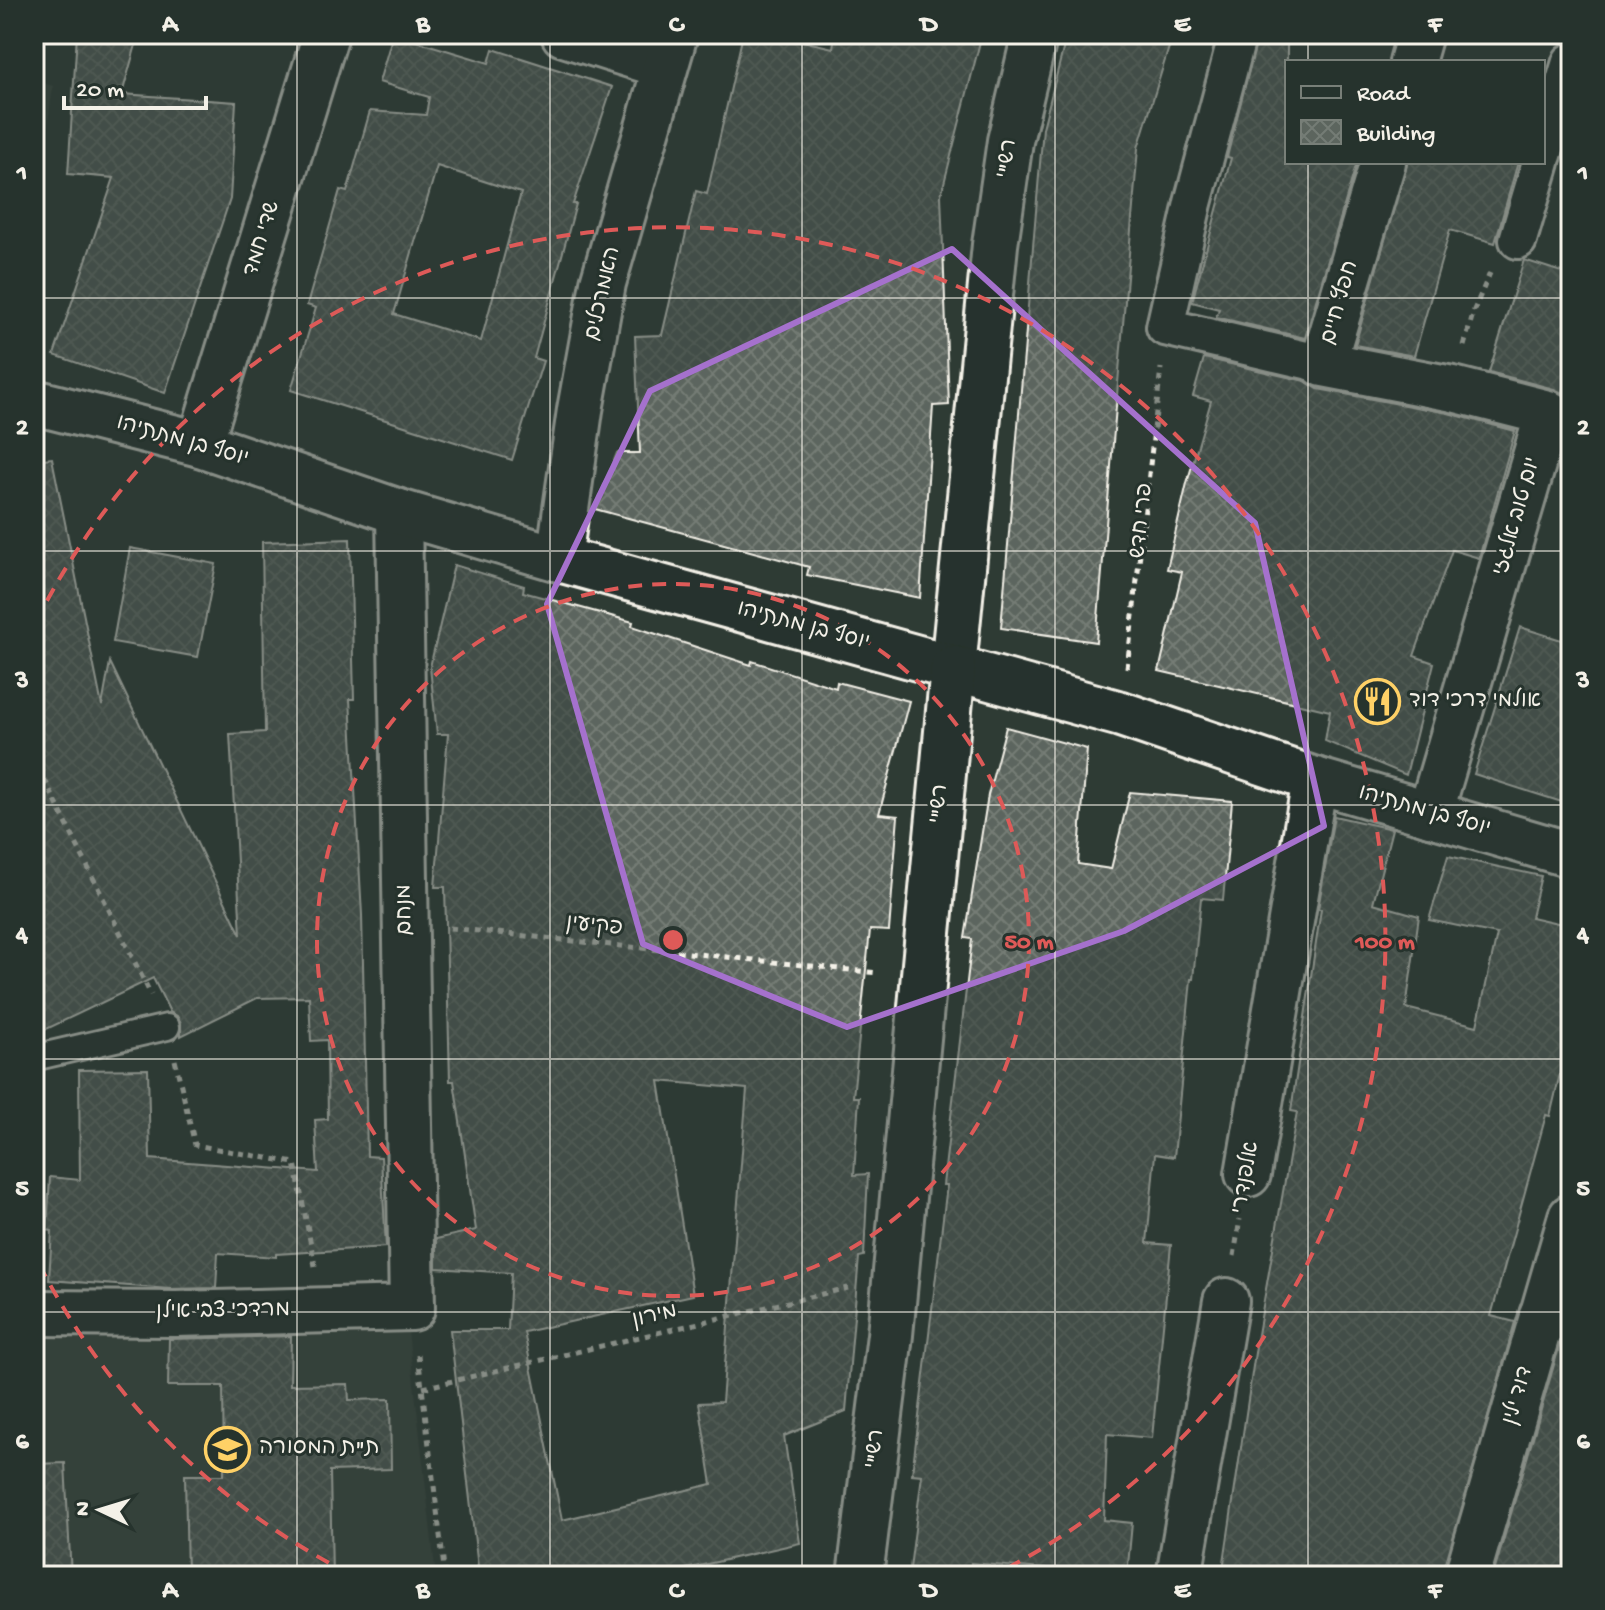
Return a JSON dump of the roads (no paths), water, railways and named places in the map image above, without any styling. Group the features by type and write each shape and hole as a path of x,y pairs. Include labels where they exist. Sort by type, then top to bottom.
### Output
{"street":[{"name":"שדי חמד","path":"200,444 326,34"},
{"path":"564,34 670,50"},
{"name":"רש\"י","path":"860,1576 895,1277 995,245 1010,141 1035,34"},
{"path":"1238,34 1193,203 1165,327 1323,364"},
{"path":"1413,60 1420,34"},
{"name":"האמרכלים","path":"559,559 580,410 603,283 670,50"},
{"path":"1545,148 1571,62"},
{"name":"חפץ חיים","path":"1382,164 1323,364 1453,389"},
{"path":"1518,240 1540,164"},
{"name":"יום טוב אלגזי","path":"1430,814 1548,413 1453,389"},
{"name":"יוסף בן מתתיהו","path":"34,402 200,444 399,512 559,559 1121,714 1315,780 1571,855"},
{"name":"מנחם","path":"399,512 412,1308"},
{"name":"אלפנדרי","path":"1248,1174 1315,780"},
{"name":"דוד ילין","path":"1467,1576 1557,1317 1571,1217"},
{"path":"1179,1576 1226,1301"},
{"name":"מרדכי צבי אילן","path":"34,1313 176,1314 412,1308"}],"lane":[{"path":"34,1051 42,1056 167,1027"}],"place":[{"name":"אולמי דרכי דוד","path":"1378,702"},
{"name":"ת\"ת המסורה","path":"228,1449"}]}
